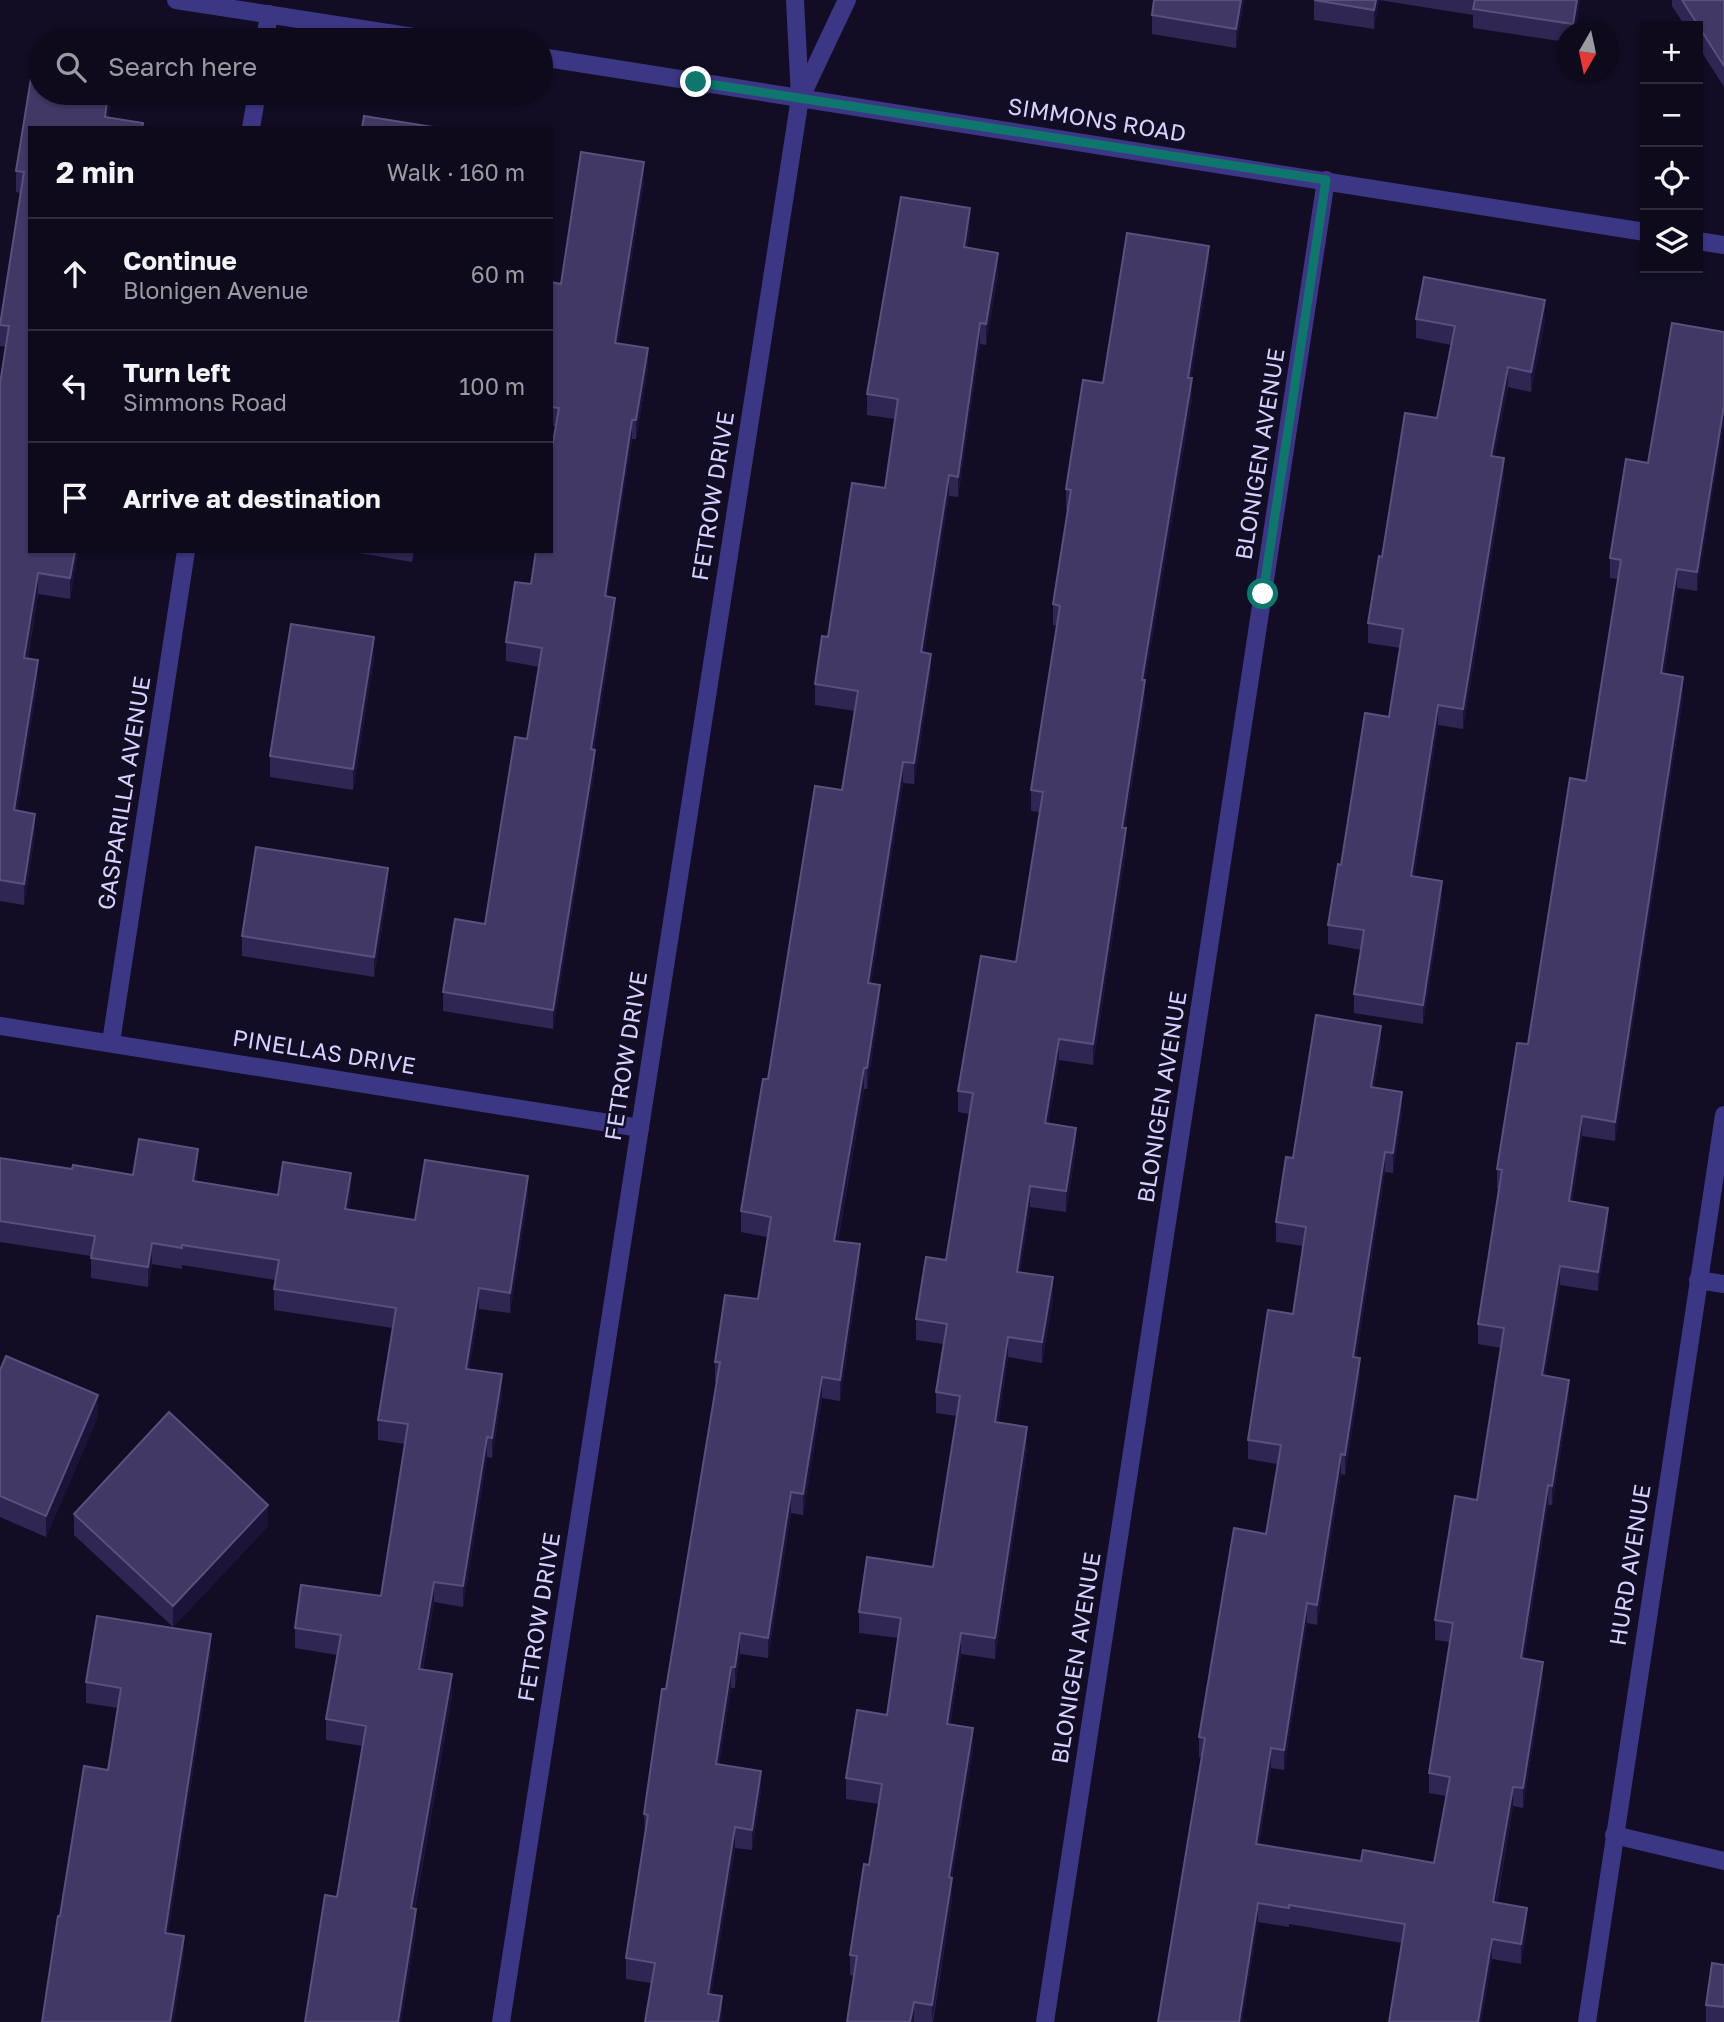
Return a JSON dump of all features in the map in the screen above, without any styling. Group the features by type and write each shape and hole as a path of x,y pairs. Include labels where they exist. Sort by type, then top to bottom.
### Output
{"street":[{"path":"176,0 357,28"},
{"path":"795,0 800,98"},
{"path":"800,98 847,0"},
{"path":"267,28 269,14"},
{"name":"SIMMONS ROAD","path":"553,59 1640,231"},
{"name":"FETROW DRIVE","path":"501,2022 800,98"},
{"path":"251,126 255,105"},
{"name":"BLONIGEN AVENUE","path":"1045,2022 1326,180"},
{"path":"1703,242 1724,245"},
{"name":"GASPARILLA AVENUE","path":"111,1042 186,553"},
{"name":"PINELLAS DRIVE","path":"0,1026 640,1128"},
{"name":"HURD AVENUE","path":"1587,2022 1724,1115"},
{"path":"1698,1280 1724,1284"},
{"path":"1614,1835 1724,1861"}],"building":[{"path":"1154,0 1241,0 1236,29 1152,15"},
{"path":"1314,0 1376,0 1374,10"},
{"path":"1475,0 1577,0 1574,21 1556,21 1473,9"},
{"path":"1682,0 1724,0 1724,66 1703,33 1703,21 1695,21"},
{"path":"28,97 28,105 106,105 105,117 143,123 142,126 28,126 28,553 75,553 70,578 38,573 24,658 38,660 14,810 35,814 24,884 0,880 0,384 9,326 0,325 24,172 16,171"},
{"path":"364,116 426,126 362,126"},
{"path":"581,152 644,162 615,343 648,348 636,420 632,420 605,596 615,598 591,749 595,750 553,1010 443,992 455,919 485,924 515,737 527,739 542,648 506,642 515,582 531,584 536,553 553,553 553,442 559,408 553,407 553,282 561,284"},
{"path":"901,197 970,208 964,247 998,253 986,324 980,323 958,477 949,475 921,652 931,654 914,763 903,762 868,983 880,985 834,1241 860,1244 840,1380 822,1377 803,1494 791,1492 768,1638 740,1633 735,1667 731,1667 716,1764 761,1771 752,1830 735,1827 708,1994 722,1996 718,2022 645,2022 655,1963 626,1958 648,1815 644,1814 662,1689 666,1689 720,1362 715,1362 725,1295 758,1299 771,1217 741,1211 763,1079 768,1079 815,786 842,790 858,691 815,684 822,636 828,637 852,483 885,488 898,399 867,394"},
{"path":"1127,233 1209,246 1188,378 1192,378 1142,680 1145,680 1122,828 1126,828 1093,1044 1059,1039 1045,1123 1076,1128 1066,1191 1030,1186 1017,1272 1053,1277 1042,1342 1008,1337 995,1422 1027,1427 995,1638 961,1633 947,1724 973,1728 932,2005 914,2002 910,2022 847,2022 857,1956 850,1955 864,1864 869,1865 882,1784 846,1778 857,1710 887,1715 901,1618 859,1612 867,1557 933,1567 960,1396 936,1392 947,1324 916,1319 926,1257 946,1260 973,1093 958,1091 981,956 1016,962 1043,792 1031,790 1060,606 1053,604 1071,490 1066,489 1083,380 1103,383"},
{"path":"1424,277 1545,300 1531,372 1508,367 1491,456 1504,458 1463,709 1438,705 1411,876 1442,881 1423,1005 1354,994 1364,930 1328,925 1338,864 1341,865 1365,713 1389,717 1403,629 1368,623 1379,556 1382,557 1405,413 1437,418 1455,326 1416,319"},
{"path":"1672,323 1724,332 1724,405 1697,572 1677,569 1661,673 1683,677 1615,1122 1582,1116 1569,1201 1608,1208 1598,1272 1560,1266 1542,1375 1569,1380 1552,1486 1548,1485 1521,1658 1543,1662 1523,1788 1513,1787 1493,1902 1527,1908 1521,1944 1492,1939 1478,2022 1389,2022 1405,1924 1289,1905 1289,1908 1258,1903 1239,2022 1158,2022 1205,1738 1199,1737 1234,1528 1266,1534 1281,1445 1248,1440 1268,1310 1293,1314 1306,1227 1276,1222 1286,1157 1293,1158 1316,1015 1381,1026 1371,1087 1402,1092 1393,1153 1385,1152 1353,1357 1360,1358 1345,1455 1341,1454 1317,1605 1307,1603 1284,1750 1271,1748 1256,1844 1361,1861 1363,1850 1434,1863 1450,1777 1429,1773 1453,1623 1435,1620 1455,1496 1477,1500 1504,1328 1478,1324 1502,1170 1497,1169 1517,1043 1528,1044 1570,778 1586,781 1621,560 1610,558 1626,459 1648,463"},
{"path":"291,624 374,637 353,769 270,756"},
{"path":"256,847 388,868 374,957 242,936"},
{"path":"139,1139 198,1149 193,1181 278,1195 283,1162 351,1173 345,1209 415,1220 425,1160 528,1176 510,1293 479,1288 466,1369 502,1374 492,1438 487,1437 463,1586 434,1582 419,1669 452,1674 411,1908 416,1909 398,2022 305,2022 325,1895 337,1897 366,1726 326,1719 341,1635 295,1628 301,1585 381,1596 408,1424 378,1420 396,1308 274,1289 279,1260 152,1243 148,1267 91,1258 95,1236 0,1221 0,1158 72,1169 73,1165 133,1175"},
{"path":"6,1356 98,1395 46,1516 0,1496 0,1370"},
{"path":"169,1412 268,1505 173,1606 74,1514"},
{"path":"97,1616 211,1634 165,1933 184,1936 170,2022 42,2022 84,1766 108,1770 121,1688 86,1682"},
{"path":"1712,1963 1724,1965 1724,2007 1706,2005"}],"route":[{"path":"696,82 1326,180 1263,594"}]}
